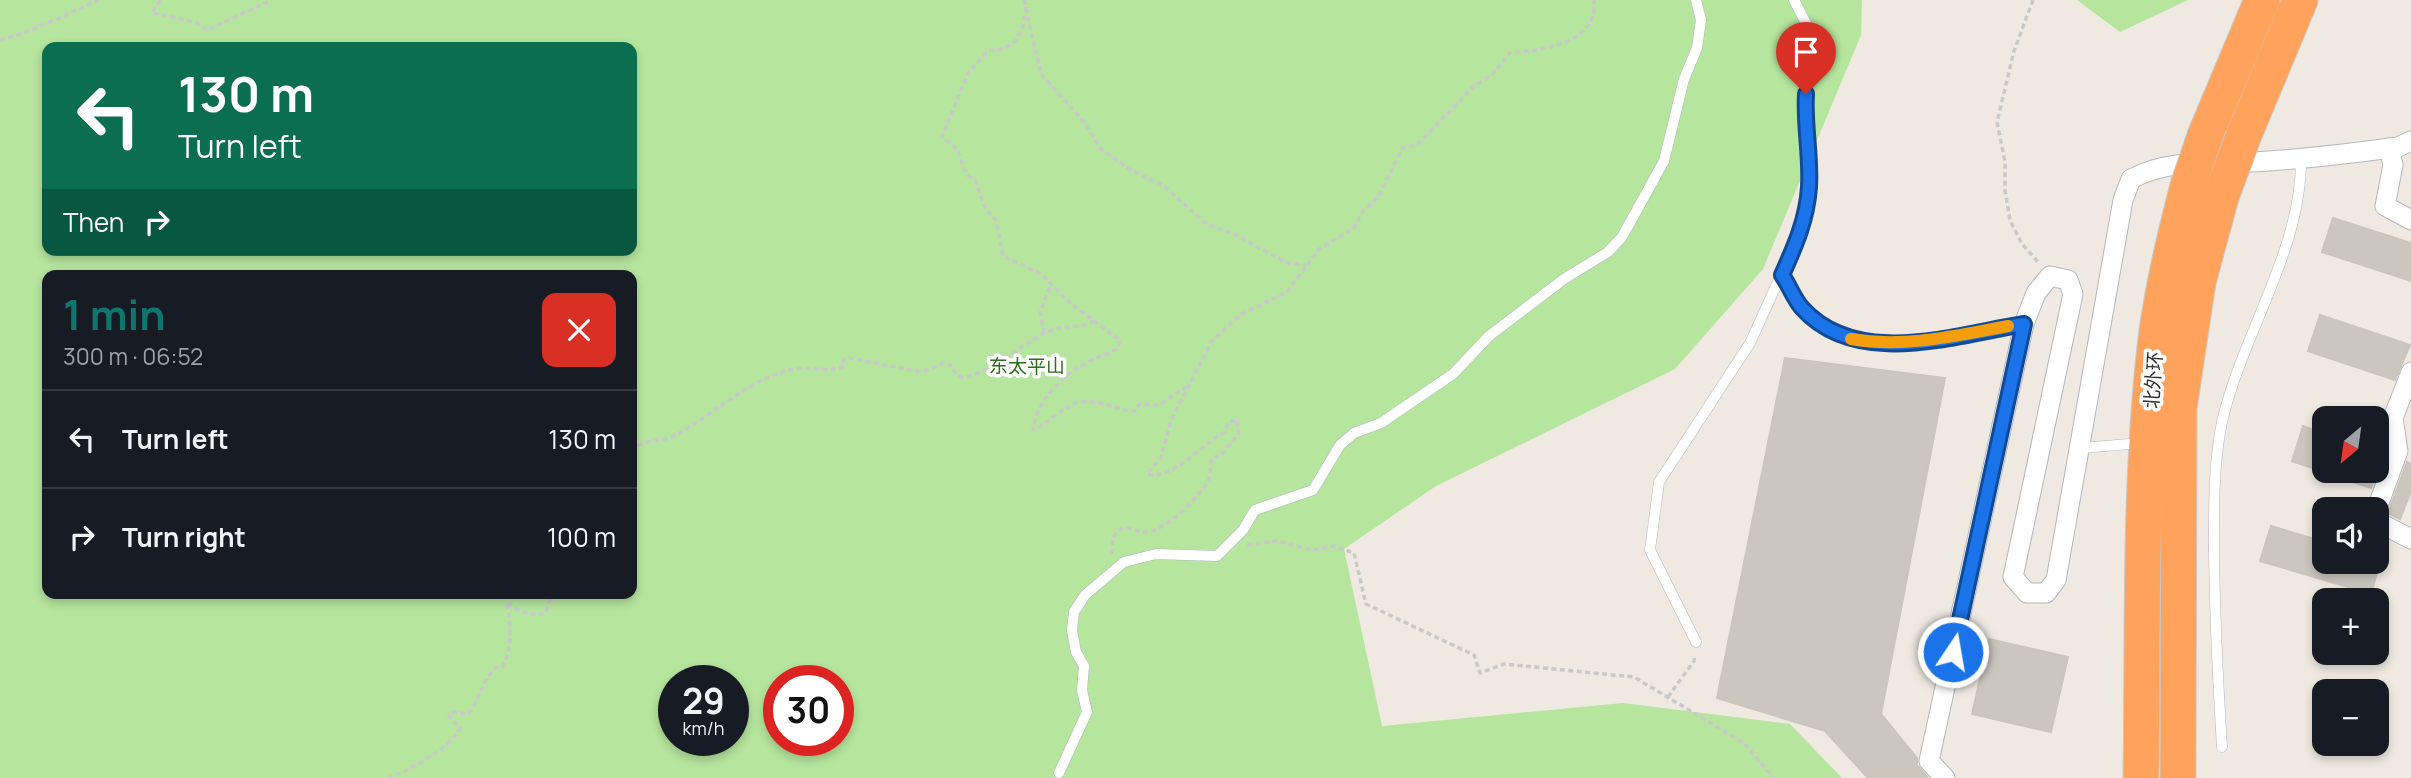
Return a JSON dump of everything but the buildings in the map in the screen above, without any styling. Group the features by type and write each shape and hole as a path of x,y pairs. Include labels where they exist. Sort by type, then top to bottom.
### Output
{"highway":[{"name":"北外环","path":"2141,778 2141,565 2155,346 2171,253 2188,186 2205,136 2262,0"},
{"name":"北外环","path":"2178,778 2179,408 2198,282 2221,197 2300,0"}],"street":[{"path":"1945,778 1929,761 2024,324 2036,293 2050,276 2068,280 2073,294 2013,577 2027,593 2046,593 2056,580 2123,200 2131,179 2152,168 2171,164 2301,158 2389,148 2411,141"},
{"path":"2389,148 2393,165 2385,206 2411,220"},
{"path":"2381,497 2398,451 2393,418 2411,372"},
{"path":"2389,528 2411,539"}],"lane":[{"path":"1059,773 1087,712 1082,690 1084,666 1076,652 1072,630 1074,612 1085,595 1124,562 1156,554 1217,556 1243,530 1255,510 1313,491 1340,445 1354,433 1381,423 1453,374 1489,336 1564,279 1608,252 1622,237 1664,161 1684,79 1697,48 1701,20 1696,0"},
{"path":"1696,642 1650,550 1659,482 1750,343 1803,227 1810,186 1804,122 1810,31 1794,0"},
{"path":"2222,747 2215,636 2216,458 2237,369 2289,231 2298,198 2301,158"},
{"path":"1782,275 1802,308 1845,338 1883,344 1945,339 2024,324"},
{"path":"2081,448 2148,444"}],"path":[{"path":"0,40 29,33 45,22 99,0"},
{"path":"160,0 152,13 196,22 207,30 272,0"},
{"path":"1024,0 1041,74 1084,122 1100,148 1129,169 1164,186 1205,223 1240,237 1287,263 1306,265"},
{"path":"1117,567 1111,556 1112,541 1120,528 1126,526 1146,533 1168,525 1205,484 1210,476 1212,458 1221,455 1239,432 1237,420 1229,422 1225,432 1200,447 1180,467 1160,474 1147,474 1161,458 1166,433 1171,429 1171,419 1212,341 1240,315 1287,292 1319,249 1354,228 1362,213 1378,197 1403,148 1418,144 1473,87 1493,74 1510,53 1549,49 1589,26 1596,14 1594,0"},
{"path":"2033,0 2014,51 1997,122 2005,162 2005,190 2010,220 2022,244 2054,277"},
{"path":"1026,7 1024,24 1015,44 1004,51 989,50 968,73 942,137 957,149 966,174 975,181 986,209 996,220 1003,256 1041,274 1120,340 1118,348 1087,362 1049,393 1037,411 1033,430 1076,403 1094,401 1113,409 1135,411 1140,404 1158,405 1186,387"},
{"path":"1044,333 1040,312 1052,284"},
{"path":"637,445 670,438 750,385 796,369 830,372 842,367 844,359 849,358 921,372 944,363 962,377 976,376 1044,333 1076,325 1084,326 1094,321"},
{"path":"1227,546 1277,541 1313,550 1334,546 1354,553 1366,604 1474,655 1480,674 1504,664 1634,677 1744,743 1774,778"},
{"path":"388,778 450,744 458,734 460,728 449,716 452,712 468,713 478,701 486,677 495,668 502,667 508,657 511,641 507,602 530,615 545,614 551,599"},
{"path":"1668,697 1694,661 1696,642"}],"green space":[{"name":"东太平山","path":"0,0 1862,0 1861,35 1763,269 1675,369 1436,486 1344,549 1382,726 1623,703 1790,724 1842,778 0,778"},
{"path":"2077,0 2188,0 2120,32"}],"slow traffic":[{"path":"1851,339 1883,344 1945,339 2008,326"}],"route":[{"path":"1806,94 1804,122 1810,186 1803,227 1782,275 1802,308 1845,338 1883,344 1945,339 2024,324 1953,652"}]}
